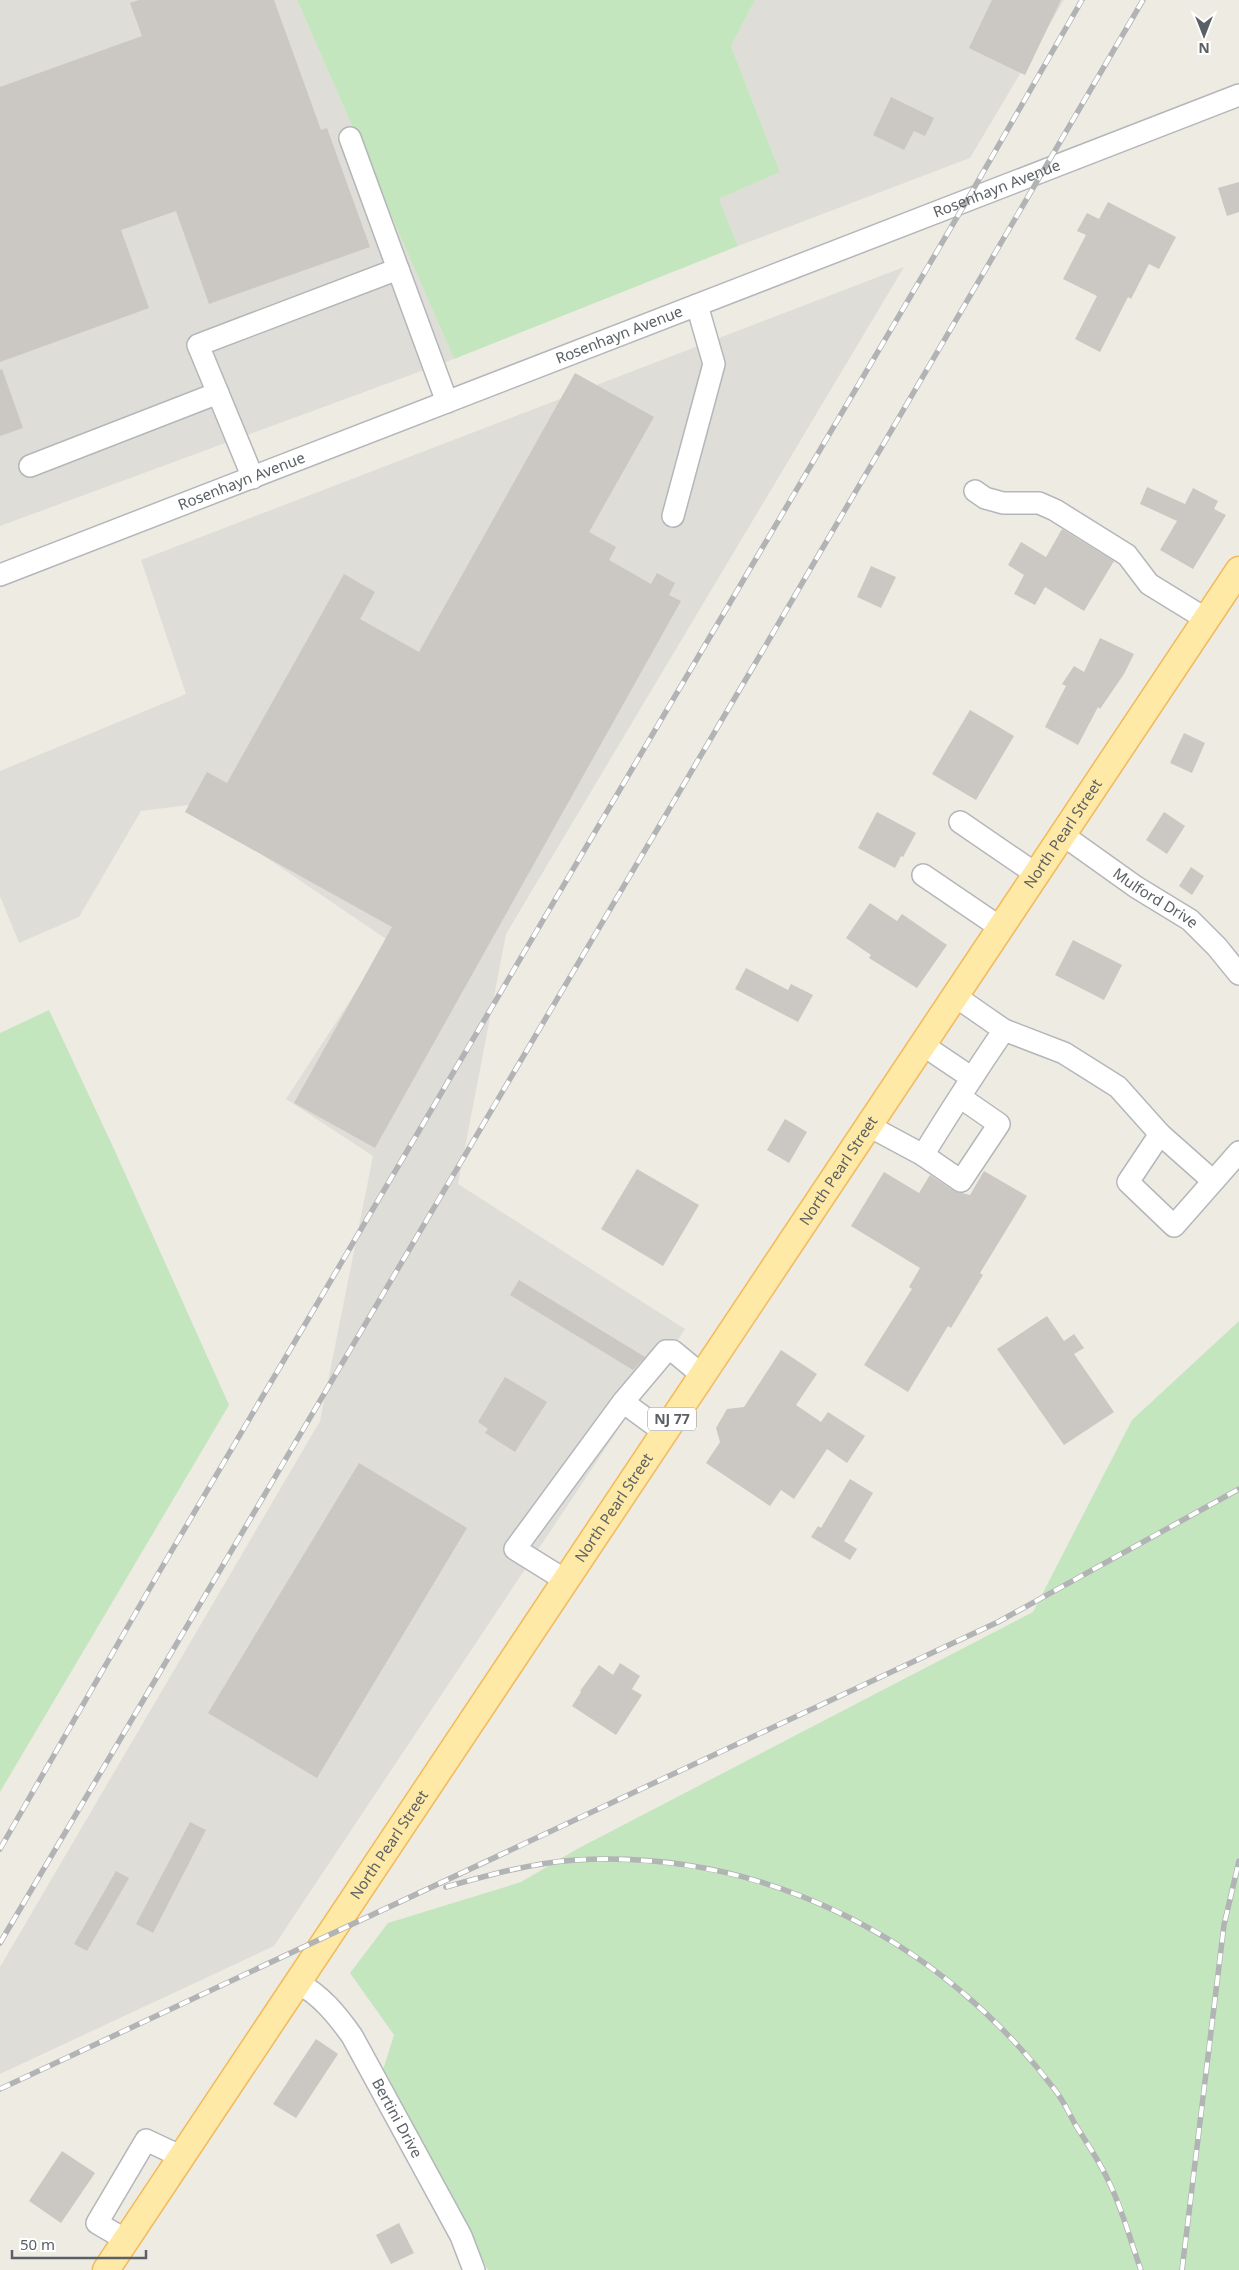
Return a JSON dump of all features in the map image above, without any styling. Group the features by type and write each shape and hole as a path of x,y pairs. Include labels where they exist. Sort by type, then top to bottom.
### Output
{"main road":[{"name":"North Pearl Street","path":"106,2270 1239,570"}],"street":[{"name":"Rosenhayn Avenue","path":"0,575 1239,95"},
{"path":"350,138 447,402"},
{"path":"253,478 198,345 398,269"},
{"path":"674,516 714,364 697,305"},
{"path":"30,466 218,393"},
{"path":"975,490 986,498 1002,503 1039,503 1055,510 1126,555 1149,584 1206,619"},
{"path":"960,822 1036,874"},
{"name":"Mulford Drive","path":"1063,835 1136,887 1190,920 1217,947 1239,974"},
{"path":"924,875 1001,928"},
{"path":"955,996 1004,1030 1064,1052 1118,1087 1160,1134 1214,1181"},
{"path":"923,1156 1004,1030"},
{"path":"922,1045 972,1078"},
{"path":"869,1126 923,1156 961,1181 999,1124 960,1097"},
{"path":"1160,1134 1128,1182 1174,1226 1239,1152"},
{"path":"565,1580 515,1549 623,1402 666,1350 672,1351 702,1375"},
{"path":"623,1402 664,1432"},
{"name":"Bertini Drive","path":"298,1983 324,2002 352,2036 461,2236 474,2270"},
{"path":"126,2240 97,2223 146,2140 182,2157"}],"shaded area":[{"path":"0,0 297,0 454,359 0,526"},
{"path":"755,0 1064,0 970,158 738,246 719,199 780,172 731,46"},
{"path":"904,267 506,934 458,1184 685,1329 274,1946 0,2074 0,1967 320,1421 373,1156 286,1099 389,941 189,805 141,811 79,917 19,943 0,896 0,771 186,694 141,560"}],"green space":[{"path":"297,0 755,0 731,46 780,172 719,199 738,246 454,359"},
{"path":"49,1010 114,1149 229,1405 0,1792 0,1033"},
{"path":"1239,1321 1239,2270 488,2270 383,2070 394,2035 350,1973 388,1923 521,1882 579,1848 1033,1612 1132,1420"}],"building":[{"path":"139,0 274,0 321,130 327,128 370,247 209,304 176,211 121,230 149,308 0,362 0,87 142,36 130,3"},
{"path":"992,0 1061,0 1025,75 969,48"},
{"path":"891,97 934,118 925,136 914,131 904,150 873,135"},
{"path":"1239,182 1239,212 1227,216 1218,188"},
{"path":"1108,202 1176,237 1159,269 1149,264 1131,299 1128,297 1100,352 1075,339 1097,296 1063,279 1086,235 1077,231 1087,213 1099,219"},
{"path":"2,369 23,428 0,436 0,370"},
{"path":"575,373 654,417 589,532 616,547 609,560 651,584 657,573 675,583 669,595 681,601 375,1148 294,1103 392,927 185,812 207,772 227,783 344,574 375,592 360,619 419,652"},
{"path":"1147,487 1185,504 1193,488 1218,501 1214,509 1226,515 1193,569 1160,550 1177,521 1140,504"},
{"path":"1062,529 1114,561 1084,611 1045,587 1035,605 1014,594 1024,575 1008,565 1021,542 1046,557"},
{"path":"871,566 896,577 881,608 857,597"},
{"path":"1100,638 1134,654 1124,674 1100,709 1098,707 1078,745 1045,727 1066,686 1062,684 1074,666 1084,672"},
{"path":"970,710 1014,736 976,800 932,774"},
{"path":"1184,733 1205,743 1192,773 1170,763"},
{"path":"877,812 916,833 895,868 858,848"},
{"path":"1164,812 1185,826 1167,854 1146,840"},
{"path":"1191,867 1204,876 1192,895 1179,886"},
{"path":"870,903 897,921 902,914 947,945 917,988 869,958 871,955 846,938"},
{"path":"1073,940 1122,965 1104,1000 1055,975"},
{"path":"746,968 788,990 791,984 813,995 798,1022 735,989"},
{"path":"785,1119 807,1132 789,1163 767,1150"},
{"path":"637,1169 699,1205 663,1266 601,1229"},
{"path":"984,1171 1027,1196 980,1273 983,1275 951,1328 948,1326 908,1392 864,1365 912,1289 909,1287 920,1268 851,1226 884,1172 919,1193 930,1175 954,1191 970,1195"},
{"path":"519,1280 645,1357 633,1370 510,1295"},
{"path":"1047,1316 1064,1341 1074,1334 1084,1348 1074,1354 1114,1412 1064,1445 997,1349"},
{"path":"781,1350 817,1374 796,1405 821,1422 828,1412 865,1436 847,1463 827,1449 794,1499 781,1490 770,1506 706,1463 720,1442 716,1428 727,1409 744,1407"},
{"path":"505,1377 547,1402 515,1452 485,1433 488,1429 478,1422"},
{"path":"359,1463 467,1528 317,1778 208,1713"},
{"path":"850,1479 873,1493 844,1541 857,1549 850,1560 811,1537 818,1526 821,1528"},
{"path":"620,1663 640,1676 632,1689 642,1695 616,1735 572,1706 580,1691 599,1665 613,1675"},
{"path":"190,1822 206,1830 153,1933 136,1924"},
{"path":"116,1871 129,1878 87,1951 74,1944"},
{"path":"316,2039 338,2054 296,2118 273,2104"},
{"path":"62,2151 95,2173 61,2223 29,2201"},
{"path":"399,2223 414,2253 391,2264 376,2235"}],"railway":[{"path":"0,1849 158,1574 966,202 1082,0"},
{"path":"0,1943 756,662 1143,0"},
{"path":"0,2089 998,1622 1239,1489"},
{"path":"446,1887 510,1870 543,1864 576,1860 646,1861 715,1870 781,1889 844,1915 904,1949 959,1990 1010,2037 1055,2090 1100,2164 1112,2189 1141,2270"},
{"path":"1182,2270 1224,1925 1239,1861"}]}
